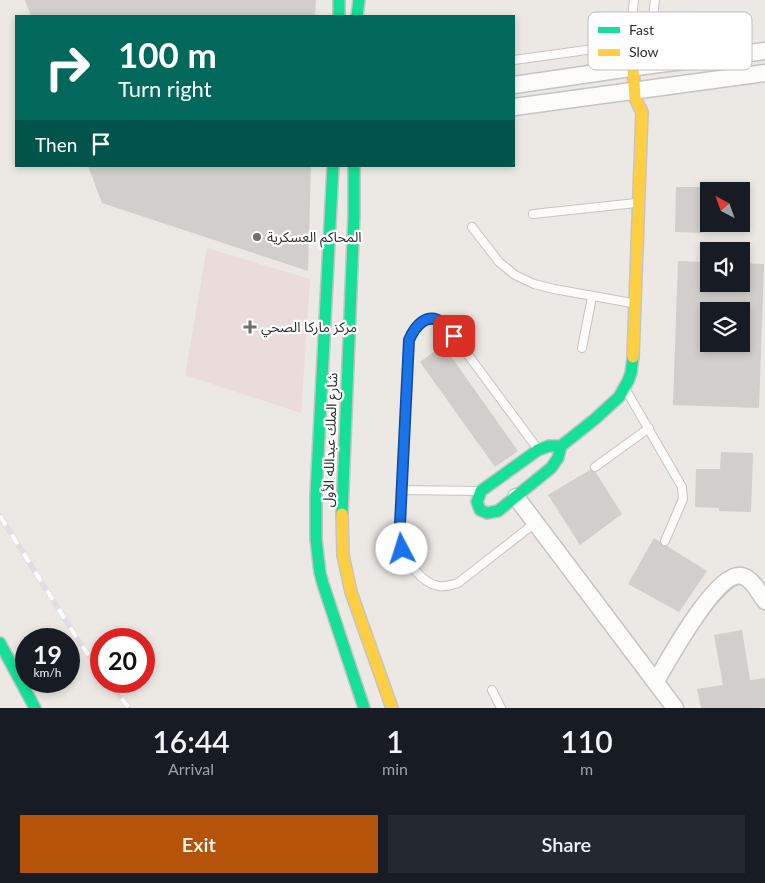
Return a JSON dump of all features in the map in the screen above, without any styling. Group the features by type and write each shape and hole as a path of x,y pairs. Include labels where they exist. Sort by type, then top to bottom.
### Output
{"main road":[{"path":"339,0 339,15"},
{"path":"357,15 359,0"},
{"path":"561,446 545,446 481,491 477,497 477,504 480,510 485,514 492,514 498,511 557,462 561,446 610,407 625,388 630,378 632,367 642,112 638,106 634,91 633,70"},
{"name":"شارع الملك عبدالله الأول","path":"333,167 316,494 316,544 323,584 364,708"},
{"name":"شارع الملك عبدالله الأول","path":"354,167 354,215 342,514 343,555 351,592 392,708"},
{"path":"354,215 365,174"},
{"path":"0,643 34,708"}],"street":[{"path":"752,53 765,51"},
{"path":"515,85 619,70"},
{"path":"642,112 650,97 651,70"},
{"path":"515,107 765,73"},
{"path":"516,497 656,681 669,706"},
{"path":"656,681 702,607 729,578 736,575 743,576 754,586 765,601"}],"lane":[{"path":"515,60 588,50"},
{"path":"532,214 638,203"},
{"path":"472,226 499,262 515,275 534,284 554,289 634,303"},
{"path":"582,348 592,296"},
{"path":"535,523 458,583 437,586 428,582 414,570 407,560 402,549 400,524 409,340 419,324 427,319 436,319 449,329 538,450"},
{"path":"625,388 680,481 683,499 666,541"},
{"path":"596,467 648,428"},
{"path":"402,490 481,491"},
{"path":"492,690 501,708"}],"shaded area":[{"name":"مركز ماركا الصحي","path":"207,248 310,279 301,413 185,375"}],"building":[{"path":"25,0 316,0 315,15 31,15"},
{"name":"المحاكم العسكرية","path":"88,167 311,167 308,271 102,203"},
{"path":"676,187 700,187 700,232 703,233 675,232"},
{"path":"678,261 700,262 700,292 750,292 750,263 764,264 759,408 673,405"},
{"path":"443,345 518,451 495,467 420,362"},
{"path":"721,452 753,453 751,512 719,511 719,508 695,507 696,469 720,469"},
{"path":"593,468 622,514 580,545 548,495"},
{"path":"654,538 707,571 679,612 628,584"},
{"path":"742,630 750,680 765,678 765,707 701,708 697,689 723,685 714,635"}],"railway":[{"path":"0,516 90,657"},
{"path":"117,693 129,708"}],"traffic: fast":[{"path":"339,0 339,15"},
{"path":"357,15 359,0"},
{"path":"333,167 316,494 316,539 323,584 364,708"},
{"path":"342,514 354,215 354,167"},
{"path":"561,446 549,446 538,450 481,491 477,502 480,510 487,513 498,511 551,468 558,458 561,446 619,397 631,373 633,357"},
{"path":"0,643 35,708"}],"traffic: slow":[{"path":"633,70 635,98 642,112 633,357"},
{"path":"342,514 343,555 351,592 392,708"}],"place":[{"name":"المحاكم العسكرية","path":"257,237"},
{"name":"مركز ماركا الصحي","path":"250,327"}],"route":[{"path":"402,549 400,524 409,340 413,331 427,319 436,319 443,323 454,336"}]}
